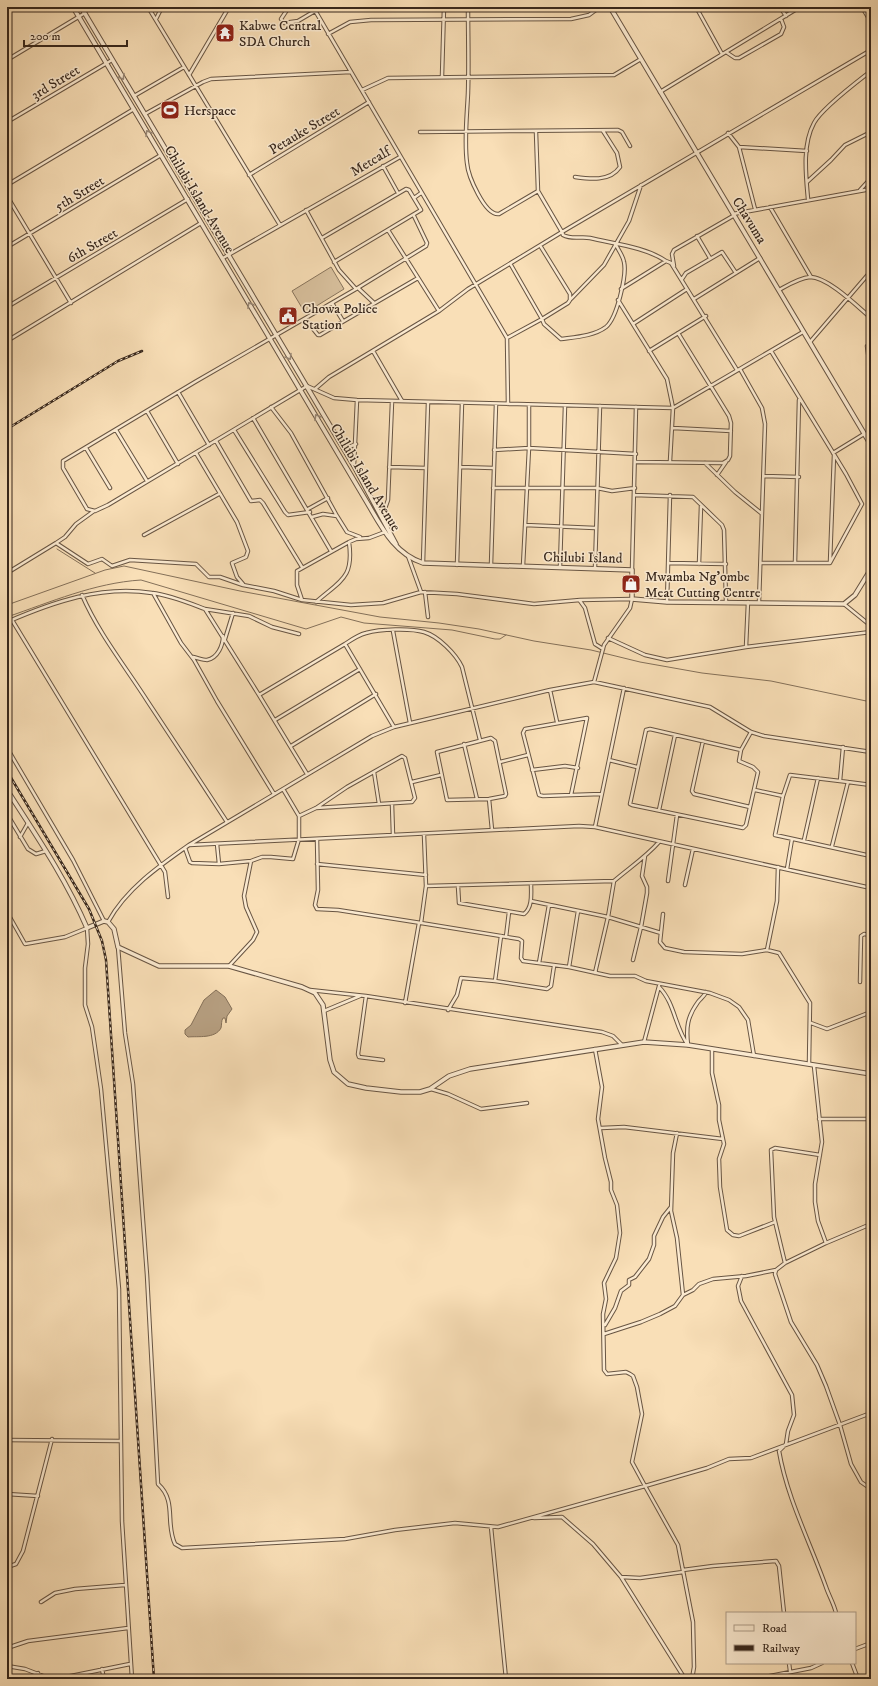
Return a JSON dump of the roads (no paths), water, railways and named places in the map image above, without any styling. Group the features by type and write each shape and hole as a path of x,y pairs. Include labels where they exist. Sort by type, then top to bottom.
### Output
{"street":[{"name":"Chilubi Island Avenue","path":"73,7 385,532 396,545"},
{"name":"Chilubi Island Avenue","path":"81,7 354,466 396,545"},
{"path":"148,7 280,225"},
{"path":"156,19 162,7"},
{"path":"189,74 229,7"},
{"path":"289,7 281,19 284,23 298,21 315,11"},
{"name":"Metcalf","path":"223,258 400,156 313,7"},
{"path":"442,76 444,7"},
{"path":"468,7 466,151 469,174 489,211 496,215 538,191"},
{"path":"328,34 342,26 357,21 444,18 571,19 589,15 600,7"},
{"name":"Chavuma","path":"610,7 871,444"},
{"path":"696,7 722,54"},
{"path":"780,7 786,16"},
{"path":"660,92 800,7"},
{"path":"862,7 871,22"},
{"path":"7,60 84,13"},
{"path":"726,52 735,58 739,58 781,34 784,27 781,19"},
{"path":"314,389 329,377 439,311 468,288 511,265 562,232 871,50"},
{"path":"362,90 388,78 442,76 614,75 641,59"},
{"name":"3rd Street","path":"7,122 112,60"},
{"path":"134,96 184,67"},
{"path":"808,199 807,151 812,128 818,118 871,71"},
{"path":"144,114 203,82 220,78 351,72"},
{"name":"Petauke Street","path":"249,175 369,102"},
{"path":"7,185 134,109"},
{"path":"575,177 601,178 614,173 620,167 617,152 603,130"},
{"path":"420,132 620,131 630,146"},
{"path":"536,132 538,191 563,235 568,238 589,238 615,245 644,250 657,255 674,267 758,399 765,416 759,602"},
{"path":"807,182 832,160 845,144 871,132"},
{"path":"728,133 739,147 755,209"},
{"path":"739,147 807,151"},
{"name":"5th Street","path":"7,247 161,155"},
{"path":"400,156 507,338 508,404"},
{"path":"383,166 398,193"},
{"path":"860,190 871,178"},
{"path":"507,338 564,307 604,265 629,221 641,185"},
{"path":"322,238 408,188 421,210 414,216 334,262"},
{"path":"674,267 672,254 674,250 733,215 770,206 871,189"},
{"path":"414,198 421,193"},
{"path":"7,196 30,234 54,279 71,303"},
{"name":"6th Street","path":"7,307 188,199"},
{"path":"770,206 811,277"},
{"path":"306,210 342,276 374,303"},
{"path":"95,511 87,508 62,465 66,459 178,392 357,289 427,245 414,216"},
{"path":"7,341 201,222"},
{"path":"388,230 439,311"},
{"path":"697,236 710,258"},
{"path":"511,265 544,324 561,339 578,337 607,326 616,313 625,276 624,262 615,245"},
{"path":"541,247 570,294 570,300"},
{"path":"682,279 686,273 722,252 736,272"},
{"path":"694,299 760,258"},
{"path":"621,289 666,262"},
{"path":"809,342 871,271"},
{"path":"779,290 797,281 811,277 822,281 847,297 871,318"},
{"path":"305,319 319,335 418,278"},
{"path":"633,324 687,289"},
{"path":"618,300 670,386 673,408 670,461"},
{"path":"332,303 343,321"},
{"path":"649,351 706,316"},
{"path":"7,573 56,543 76,524 95,511 178,464 307,386 334,398 357,400 428,403 673,408 803,332"},
{"path":"678,333 729,416 731,423 730,456 717,475"},
{"path":"870,368 867,346 871,343"},
{"path":"373,351 402,401"},
{"path":"771,351 834,454 862,504 830,562"},
{"path":"178,392 209,445"},
{"path":"796,563 799,399"},
{"path":"354,466 357,400"},
{"path":"382,517 388,500 392,402"},
{"path":"423,563 428,403"},
{"path":"457,565 462,403"},
{"path":"491,565 496,404"},
{"path":"523,567 529,448 529,405"},
{"path":"560,567 560,527 565,406"},
{"path":"595,568 595,528 600,406"},
{"path":"271,407 291,433 347,532 362,538"},
{"path":"632,570 636,462 636,407"},
{"path":"147,411 178,464"},
{"path":"253,418 310,512 331,551"},
{"path":"673,428 731,431"},
{"path":"116,430 147,482"},
{"path":"234,430 285,512 288,515 310,512"},
{"path":"834,454 864,434"},
{"path":"216,441 251,501 260,500 264,503 302,567"},
{"path":"344,449 356,444"},
{"path":"86,448 110,488"},
{"path":"494,450 529,448 636,454"},
{"path":"196,453 237,522 248,551 246,557 232,563 243,584"},
{"path":"830,562 834,454"},
{"path":"636,462 726,462"},
{"path":"705,462 734,492 761,513"},
{"path":"389,467 426,468"},
{"path":"460,468 493,468"},
{"path":"764,476 798,477"},
{"path":"493,488 597,488 612,491 635,488"},
{"path":"144,535 219,494"},
{"path":"634,494 689,496 724,530 726,601"},
{"path":"667,602 670,495"},
{"path":"308,509 328,498"},
{"path":"700,564 701,506"},
{"path":"312,517 323,514 337,516"},
{"path":"525,525 595,528"},
{"path":"302,600 298,593 296,577 297,571 349,542 362,538 369,538 385,532"},
{"path":"316,602 347,573 351,563 349,542"},
{"path":"56,543 89,565 102,560 112,566 130,560 196,564 207,576 220,577 243,584 274,590 302,600 316,602 363,605 382,603 425,592 534,604 580,600 632,599 667,602 726,601 844,604 871,626"},
{"name":"Chilubi Island","path":"396,545 408,556 423,563 632,570 632,599"},
{"path":"408,556 421,592"},
{"path":"761,563 830,562"},
{"path":"668,563 726,564"},
{"path":"844,604 855,595 871,568"},
{"path":"7,622 82,595 106,591 153,593 205,609 249,616 272,627 299,634"},
{"path":"425,592 428,617"},
{"path":"153,593 181,642 193,658 217,701 274,794"},
{"path":"82,595 96,625 171,736 226,822"},
{"path":"594,682 602,650 608,638 630,608 632,599"},
{"path":"580,600 585,608 595,644 602,650"},
{"path":"746,647 748,602"},
{"path":"205,609 225,639 307,774"},
{"path":"225,639 232,613"},
{"path":"12,620 161,865 167,877 168,897"},
{"path":"259,695 366,633 393,631 425,632 458,658 462,667 480,740"},
{"path":"393,631 410,723"},
{"path":"608,638 645,655 668,660 746,647 871,632"},
{"path":"193,658 206,660 212,657 221,648 223,636"},
{"path":"345,644 376,694 394,727"},
{"path":"275,720 360,668"},
{"path":"7,912 25,944 65,937 106,921 119,906 161,865 189,845 372,736 394,727 550,690 594,682 710,707 751,732 764,736 871,752"},
{"path":"595,827 624,688"},
{"path":"550,690 557,722"},
{"path":"291,746 376,694"},
{"path":"572,795 588,719 585,717 557,722 523,731 539,795 572,795 601,794"},
{"path":"741,750 646,730 630,804 743,828 746,825 758,772 753,767 739,761 741,750 751,732"},
{"path":"659,810 675,735"},
{"path":"493,738 500,762 506,794 502,798 447,800 437,752 480,740 493,738"},
{"path":"703,741 692,791 694,794 750,807"},
{"path":"464,744 477,799"},
{"path":"7,748 73,860 106,921 114,929 118,946 125,1033 134,1100 147,1275 158,1484 168,1496 171,1536 175,1544 182,1548 345,1539 396,1530 455,1523 491,1527 503,1526 707,1468 729,1459 751,1458 871,1412"},
{"path":"840,781 843,748"},
{"path":"500,762 528,755"},
{"path":"299,816 316,808 374,772 404,756 412,782 414,800 392,804 316,808"},
{"path":"609,760 637,767"},
{"path":"532,770 565,766 578,768"},
{"path":"374,772 379,804"},
{"path":"412,782 441,775"},
{"path":"871,785 790,775 783,796 775,835 832,846 871,856"},
{"path":"804,840 818,778"},
{"path":"832,846 848,782"},
{"path":"185,848 190,862 219,864 251,861 271,857 293,859 299,839 299,816 283,789"},
{"path":"7,790 46,851 77,904 87,928 88,944 85,968 85,1005 92,1027 101,1089 119,1289 122,1521 132,1679"},
{"path":"755,790 783,796"},
{"path":"489,799 492,830"},
{"path":"392,804 393,835"},
{"path":"7,814 20,838 32,853 46,851"},
{"path":"668,881 677,815"},
{"path":"20,838 28,823"},
{"path":"189,845 299,839 424,835 579,826 595,827 871,888"},
{"path":"405,1003 426,886 424,835"},
{"path":"317,839 318,890 315,905 317,909 338,910 506,937 522,941 522,960 554,966 569,967 610,976 631,975 659,985 706,992 729,1000 743,1011 748,1020 754,1056"},
{"path":"787,869 792,839"},
{"path":"426,886 614,881 645,856 659,842"},
{"path":"217,844 219,864"},
{"path":"685,885 693,849"},
{"path":"633,960 647,893 647,887 642,878 645,856"},
{"path":"229,966 256,936 256,928 246,907 244,894 251,861"},
{"path":"317,864 426,875"},
{"path":"767,950 777,901 778,867"},
{"path":"595,973 608,917 614,881"},
{"path":"458,886 459,903 524,914 528,911 531,901 531,883"},
{"path":"531,901 608,917 661,933"},
{"path":"539,963 549,905"},
{"path":"569,967 578,911"},
{"path":"506,937 509,912"},
{"path":"663,914 660,942 662,946 676,951 742,954 767,950 779,953 808,998 811,1023 809,1065"},
{"path":"860,982 861,936 864,934 871,935"},
{"path":"495,982 501,936"},
{"path":"118,946 158,966 229,966 309,990 366,996 448,1010 602,1032 614,1036 622,1045"},
{"path":"448,1010 457,995 461,978 547,989 551,986 554,966"},
{"path":"644,1042 659,985"},
{"path":"659,985 666,994 682,1037 688,1045"},
{"path":"309,990 319,999 324,1011 330,1060 334,1072 348,1084 359,1087 401,1092 420,1092 430,1089 449,1076 470,1069 644,1042 688,1045 871,1074"},
{"path":"688,1045 686,1028 688,1022 698,1001 705,996 706,992"},
{"path":"324,1011 361,996"},
{"path":"366,996 358,1054 359,1057 384,1060"},
{"path":"811,1023 827,1029 871,1012"},
{"path":"596,1049 602,1087 599,1113 604,1158 611,1182 612,1193 617,1205 620,1233 616,1258 604,1283 606,1299 603,1314 605,1325 606,1373 630,1374 633,1376 637,1387 642,1414 632,1462 676,1538 693,1622 694,1667 692,1679"},
{"path":"712,1050 712,1073 719,1105 719,1120 724,1148 719,1159 720,1187 727,1230 733,1235 739,1236 775,1222"},
{"path":"814,1066 818,1119 822,1142 815,1184 815,1202 818,1220 826,1243"},
{"path":"430,1089 448,1094 481,1109 528,1103"},
{"path":"818,1119 871,1119"},
{"path":"601,1128 624,1128 723,1139"},
{"path":"677,1133 673,1153 672,1206 683,1295"},
{"path":"786,1263 775,1222 771,1150 775,1148 820,1155"},
{"path":"605,1325 616,1308 621,1291 629,1285 629,1280 635,1277 649,1260 654,1245 654,1236 663,1217 672,1206"},
{"path":"604,1334 660,1314 675,1306 683,1295 704,1282 776,1270 786,1263 826,1243 871,1224"},
{"path":"776,1270 776,1277 787,1311 817,1365 840,1425 846,1453 857,1477 871,1489"},
{"path":"742,1276 738,1286 741,1301 792,1395 794,1415 788,1431 786,1444 779,1451 781,1466 792,1501 816,1558 836,1612"},
{"path":"7,1440 52,1439 120,1441"},
{"path":"7,1568 16,1564 23,1551 52,1439"},
{"path":"7,1494 38,1496"},
{"path":"531,1518 560,1516 566,1519 593,1544 621,1577 685,1679"},
{"path":"491,1527 506,1679"},
{"path":"621,1577 640,1578 683,1571 776,1561 779,1566 784,1612"},
{"path":"41,1602 55,1593 75,1589 125,1585"},
{"path":"7,1648 28,1641 128,1628"},
{"path":"856,1649 871,1643"},
{"path":"56,1679 130,1664"},
{"path":"789,1664 791,1679"},
{"path":"755,1679 811,1668 820,1664"},
{"path":"852,1664 858,1679"},
{"path":"7,1666 38,1673 51,1679"},
{"path":"102,1669 104,1679"},
{"path":"29,1679 38,1673"}],"waterway":[{"path":"57,549 95,573"},
{"path":"7,605 105,570 124,566 240,591 380,617 479,629 534,641 591,650 640,662 702,673 771,681 871,702"},
{"path":"7,617 56,599 90,589 141,580 306,629 341,617 364,623 452,630 495,639 500,639 506,635"}],"railway":[{"path":"7,429 118,361 142,351"},
{"path":"7,771 89,909 102,941 106,960 154,1679"}],"place":[{"name":"Kabwe Central SDA Church","path":"225,33"},
{"name":"Herspace","path":"170,110"},
{"name":"Chowa Police Station","path":"288,316"},
{"name":"Mwamba Ng'ombe Meat Cutting Centre","path":"631,584"}]}
